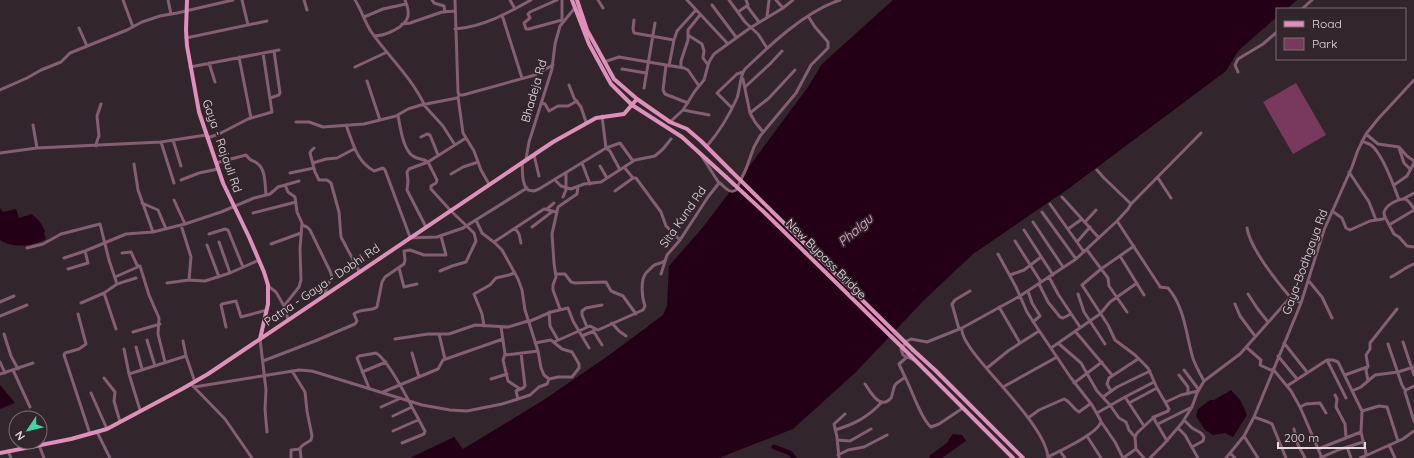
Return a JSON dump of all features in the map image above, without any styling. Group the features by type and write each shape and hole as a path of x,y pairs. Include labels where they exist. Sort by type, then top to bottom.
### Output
{"main road":[{"name":"Gaya - Rajauli Rd","path":"187,0 186,38 190,67 198,108 206,137 224,187 245,227 268,285 267,310 260,339"},
{"name":"New Bypass Bridge","path":"572,0 574,9 589,44 611,84 632,105 682,137 726,177 771,219 909,357 916,361 1013,458"},
{"name":"New Bypass Bridge","path":"578,1 587,30 614,79 637,99 670,122 687,129 707,146 1023,458"},
{"name":"Patna - Gaya - Dobhi Rd","path":"48,443 107,429 140,410 193,384 409,237 524,161 586,122 602,116 624,114 637,99"},
{"name":"Patna - Gaya - Dobhi Rd","path":"0,453 13,450"}],"street":[{"path":"123,0 133,27"},
{"path":"168,0 171,14"},
{"path":"0,90 61,62 69,54 150,19 233,0"},
{"path":"242,0 248,25"},
{"path":"304,0 307,10"},
{"path":"355,0 374,36 415,88 423,104 443,126 455,145"},
{"path":"374,36 387,34 407,19 408,14 405,0"},
{"path":"432,0 434,3 444,6 445,12"},
{"path":"455,0 457,98 462,130 474,151 489,184"},
{"path":"510,0 514,9"},
{"path":"456,29 466,28 502,15 531,0"},
{"path":"557,0 530,12 528,14 530,18 525,22 526,29 562,22 562,0"},
{"path":"598,0 603,8"},
{"path":"686,0 728,44"},
{"path":"729,0 750,28 758,34 767,48"},
{"path":"746,0 748,6 759,22"},
{"path":"767,17 769,0"},
{"path":"776,0 783,8"},
{"path":"670,122 683,110 706,76 708,65 714,54 736,37 783,8 793,0"},
{"path":"707,146 721,127 732,108 740,89 742,74 777,39 808,16 827,5 840,0"},
{"path":"1303,8 1312,0"},
{"path":"364,18 383,9 406,4"},
{"path":"712,5 736,37"},
{"path":"738,12 748,6"},
{"name":"Bhadeja Rd","path":"527,188 523,180 524,161 553,65 556,40 562,22 574,9"},
{"path":"688,102 665,94 663,90 674,40 679,29 696,10"},
{"path":"402,24 410,23 435,14 455,11"},
{"path":"502,15 522,78"},
{"path":"681,67 681,61 688,40 688,30 700,15"},
{"path":"719,183 731,192 738,189 754,147 763,132 796,93 811,65 828,48 828,42 808,16"},
{"path":"634,20 634,33 674,40"},
{"path":"186,38 267,21"},
{"path":"644,88 655,23"},
{"path":"79,28 87,46"},
{"path":"1238,72 1236,65 1238,59 1263,44 1276,33"},
{"path":"688,35 702,44 704,48 703,58 708,65"},
{"path":"190,67 280,50"},
{"path":"270,98 280,93 274,51"},
{"path":"745,87 782,51"},
{"path":"355,67 387,52"},
{"path":"0,153 37,148 161,142 219,134 251,118 272,112 263,53"},
{"path":"239,57 251,118"},
{"path":"604,62 617,57 681,67 688,70 699,86"},
{"path":"209,63 215,82"},
{"path":"458,94 460,96 538,74 553,65"},
{"path":"622,69 646,72"},
{"path":"750,113 769,98 795,70"},
{"path":"732,108 717,93 736,74 742,74"},
{"path":"742,74 750,113 763,132"},
{"path":"366,80 380,120"},
{"name":"Gaya-Bodhgaya Rd","path":"1226,458 1244,436 1254,417 1301,302 1324,230 1362,142 1366,134 1378,119 1414,80"},
{"path":"569,84 581,107 586,122"},
{"path":"296,122 309,122 323,128 364,124 398,115 408,109 423,104 457,98"},
{"path":"541,103 545,104 549,110 558,106 566,107 577,101"},
{"path":"96,146 100,136 97,116 101,104"},
{"path":"683,110 709,115"},
{"path":"398,115 404,141 409,152 413,157 424,159 428,162 437,180 436,183 431,186 431,189 450,210 468,225 474,233 476,241 466,262 440,271"},
{"path":"602,116 606,148 610,151 620,170"},
{"path":"346,125 354,149 363,163 376,171 383,168 385,170 409,237 424,238 442,236 459,230 527,188 531,191 536,191 606,148 620,143 633,161"},
{"path":"33,126 37,148"},
{"path":"909,357 903,355 900,349 907,341 912,339 928,342 960,328 1020,296 1053,275 1086,251 1118,221 1131,204 1201,133"},
{"path":"420,137 427,134 430,135 438,155"},
{"path":"1366,134 1378,144 1399,147 1414,162 1407,176 1394,185"},
{"path":"426,227 407,190 408,181 406,173 409,169 428,162 466,138"},
{"path":"565,188 573,188 584,184 601,182 633,161 655,156 671,139"},
{"path":"173,140 181,166"},
{"path":"161,142 174,183"},
{"path":"1362,142 1371,145 1376,150 1389,172 1399,200"},
{"path":"1399,147 1404,163 1410,169"},
{"path":"314,148 310,153 316,175 319,180 327,180 331,184 339,212 341,237 359,271"},
{"path":"313,163 326,159 337,158 354,149"},
{"name":"Sita Kund Rd","path":"660,274 667,255 680,240 719,183 699,152"},
{"path":"216,163 246,155 250,161 261,167 266,195"},
{"path":"534,155 539,176"},
{"path":"451,174 478,162"},
{"path":"582,163 590,184"},
{"path":"134,164 137,187 153,232"},
{"path":"600,166 607,178"},
{"path":"624,167 633,178 636,179 661,212 666,226 680,240"},
{"path":"290,173 314,168"},
{"path":"181,180 218,169"},
{"path":"1097,170 1106,181 1131,204"},
{"path":"1350,172 1369,202 1376,220"},
{"path":"563,197 566,173"},
{"path":"614,191 633,178"},
{"path":"1158,178 1171,198"},
{"path":"556,180 574,196"},
{"path":"64,258 126,234 153,232 185,224 254,198 272,193 278,187 299,181"},
{"path":"284,306 299,288 302,280 300,249 302,225 297,212 294,196 289,193 286,185"},
{"path":"560,309 553,290 556,274 552,231 555,212 559,205 574,196 578,192 578,187"},
{"path":"1414,193 1399,200 1384,212 1394,234 1407,246 1414,247"},
{"path":"1062,197 1100,238"},
{"path":"1389,225 1414,209 1403,199"},
{"path":"174,200 185,224"},
{"path":"142,202 158,210 166,229"},
{"path":"253,213 296,202"},
{"path":"494,242 543,209 547,209 554,203"},
{"path":"1050,204 1077,242 1108,278 1109,286 1127,312"},
{"path":"547,209 555,212"},
{"path":"1085,222 1096,210"},
{"path":"1332,211 1340,216 1346,228 1350,230 1370,221 1383,219 1385,217"},
{"path":"532,227 555,212"},
{"path":"1042,212 1076,258"},
{"path":"1068,229 1082,219"},
{"path":"476,220 482,233 494,242 504,254 514,272 522,290 528,322 544,375 549,379"},
{"path":"1118,221 1159,285 1168,288 1174,298 1183,317 1192,356 1204,381"},
{"path":"1033,222 1063,267"},
{"path":"27,248 43,244 62,234 99,224 102,226 105,243 117,284"},
{"path":"181,225 191,257 189,280"},
{"path":"302,225 310,230 330,271 332,277 325,294"},
{"path":"1077,242 1090,227"},
{"path":"515,228 519,234 521,242"},
{"path":"1247,228 1248,235 1277,282 1291,298 1301,302"},
{"path":"209,234 227,229 243,267"},
{"path":"1024,230 1053,275"},
{"path":"271,244 301,233"},
{"path":"262,361 356,324 357,321 354,313 377,307 383,280 404,263 403,252 405,250 410,250 424,255 446,255 442,236"},
{"path":"1014,241 1030,265 1048,302 1060,317 1063,318 1071,314"},
{"path":"219,242 230,273"},
{"path":"207,245 218,277"},
{"path":"1134,246 1101,269 1082,285 1108,325 1115,340 1125,346 1147,366 1169,410 1154,417 1137,433 1135,438 1136,449 1144,458"},
{"path":"68,269 88,263 85,251"},
{"path":"122,253 131,252 137,266 139,266 159,318 160,324 158,334 165,362"},
{"path":"998,254 1033,322 1074,383 1097,413 1123,458 1136,449"},
{"path":"1120,256 1144,295"},
{"path":"1010,275 1022,271 1041,257"},
{"path":"167,283 189,280 202,281 218,277 259,260"},
{"path":"582,336 636,314 645,308 642,290 646,273 654,265 662,264 664,261"},
{"path":"1391,277 1414,264"},
{"path":"115,277 139,266"},
{"path":"399,268 404,288 417,284"},
{"path":"484,326 482,314 474,294 490,284 496,278 509,275 514,272"},
{"path":"556,274 565,274 571,282 575,283 606,282 612,291 623,296 636,314"},
{"path":"1049,277 1058,294 1080,327"},
{"path":"81,303 104,293 117,284 136,278"},
{"path":"1308,280 1322,297 1332,318"},
{"path":"1051,348 1100,314 1108,304 1137,284"},
{"path":"268,285 276,292 284,306 288,319"},
{"path":"970,291 955,300 952,304 965,340 1028,418 1045,445 1048,457 1087,436 1102,423"},
{"path":"1028,291 1033,306 1040,316 1033,322"},
{"path":"104,293 116,328"},
{"path":"1078,294 1084,312 1105,344"},
{"path":"1248,294 1268,322"},
{"path":"0,302 14,296"},
{"path":"1150,458 1167,441 1184,420 1204,381 1236,357 1291,298"},
{"path":"226,327 222,304 236,301 241,317 267,310"},
{"path":"587,327 582,311 586,308 602,304"},
{"path":"1235,304 1240,316 1255,336"},
{"path":"0,316 27,305"},
{"path":"999,307 1020,343"},
{"path":"395,340 422,335 453,333 475,325 502,327 510,326 528,322 549,312 568,308 579,331 590,348"},
{"path":"1368,381 1366,355 1370,349 1370,341 1397,309"},
{"path":"549,312 550,326 558,340"},
{"path":"78,314 86,344 80,349 65,353 64,355 90,434"},
{"path":"132,332 160,324"},
{"path":"612,324 626,336"},
{"path":"554,342 591,326 602,345"},
{"path":"502,327 505,355 503,360 509,382 520,389"},
{"path":"1075,330 1081,340 1091,349 1112,375"},
{"path":"987,368 1004,353 1039,331"},
{"path":"4,334 11,356 18,368"},
{"path":"439,334 445,359"},
{"path":"260,339 266,390 264,409 267,432"},
{"path":"382,392 438,369 441,362 445,359 503,339"},
{"path":"147,340 155,366"},
{"path":"535,343 549,340 554,342 562,349 572,352 579,366 572,377 558,377 549,379"},
{"path":"183,341 193,384 225,419 252,458"},
{"path":"1403,342 1413,367 1414,375"},
{"path":"1058,343 1077,360 1095,387 1119,418 1126,422 1129,430 1135,438"},
{"path":"1284,343 1307,372"},
{"path":"1388,344 1405,390 1414,421"},
{"path":"136,347 142,369"},
{"path":"1246,347 1261,360 1260,365 1273,370 1287,386 1300,407 1321,458 1363,442"},
{"path":"124,349 129,374 140,410"},
{"path":"505,355 538,351"},
{"path":"412,352 419,376"},
{"path":"369,388 357,359 359,356 376,353 386,362 425,433 402,443"},
{"path":"518,399 516,391 525,386 521,354"},
{"path":"129,374 186,356"},
{"path":"1278,356 1297,379"},
{"path":"909,357 899,364 923,415 931,427 939,424 963,408"},
{"path":"1003,387 1057,357"},
{"path":"1111,391 1106,382 1108,378 1138,359"},
{"path":"1327,360 1346,398"},
{"path":"1287,386 1327,360 1338,362 1362,411 1361,432 1366,453 1365,456"},
{"path":"0,362 5,373"},
{"path":"362,372 386,362"},
{"path":"1074,383 1102,362"},
{"path":"0,374 33,363"},
{"path":"1345,375 1367,367"},
{"path":"1352,391 1361,387 1374,375 1398,372 1413,367"},
{"path":"13,370 30,408"},
{"path":"193,384 292,371 312,370 430,407 467,411 502,404 532,394 538,388 546,385 549,379"},
{"path":"1184,370 1199,390"},
{"path":"291,458 291,450 300,449 311,440 312,436 305,392 292,371"},
{"path":"1103,397 1111,391 1150,372"},
{"path":"491,379 507,374"},
{"path":"1179,375 1188,388 1188,394"},
{"path":"835,430 850,425 870,415 882,402 890,398 895,385 905,377"},
{"path":"104,378 115,392 114,401 120,422"},
{"path":"1097,413 1154,382"},
{"path":"865,384 876,399 882,402"},
{"path":"1405,390 1414,386"},
{"path":"1129,403 1157,388"},
{"path":"1166,402 1199,390"},
{"path":"91,393 107,429"},
{"path":"1335,395 1337,399 1336,407 1345,426 1346,437"},
{"path":"1125,397 1144,426"},
{"path":"381,407 401,398"},
{"path":"1028,418 1039,410 1064,399 1066,399 1074,409 1079,412 1090,404"},
{"path":"1300,407 1306,404 1320,403 1326,413"},
{"path":"1362,411 1379,406 1387,406 1398,441"},
{"path":"393,416 412,407"},
{"path":"1158,424 1192,407"},
{"path":"845,414 834,422 838,456 848,450 864,448 887,435"},
{"path":"1154,417 1167,441"},
{"path":"1254,417 1272,424 1286,458"},
{"path":"393,431 418,420"},
{"path":"1184,420 1204,437 1203,441 1192,447"},
{"path":"1178,428 1198,458"},
{"path":"1294,428 1296,442 1305,458"},
{"path":"837,440 850,441 871,429"},
{"path":"1360,458 1398,441 1414,431"},
{"path":"97,432 110,458"},
{"path":"1318,448 1361,432"},
{"path":"1087,436 1102,458"},
{"path":"1244,436 1258,458"},
{"path":"1389,445 1395,458"},
{"path":"1347,448 1351,458"},
{"path":"300,449 301,458"},
{"path":"8,451 11,458"},
{"path":"1060,451 1065,458"},
{"path":"1230,454 1235,458"}],"green space":[{"path":"1296,83 1326,135 1293,154 1263,102"}],"water":[{"name":"Phalgu","path":"893,0 1297,0 1288,8 1276,8 1276,18 1238,51 1226,71 1068,189 973,254 924,300 856,372 793,429 719,458 410,458 454,437 463,449 542,401 608,356 663,315 667,306 669,266 703,227 748,168 808,87 822,64"},
{"path":"0,208 3,212 16,209 19,218 32,214 40,222 45,231 44,233 46,239 23,246 11,245 0,240"},
{"path":"0,385 15,403 0,409"},
{"path":"1231,390 1241,401 1247,415 1233,437 1225,433 1213,435 1205,430 1196,416 1198,409 1210,400 1214,400"},
{"path":"953,434 962,435 966,441 942,458 930,458 929,456 948,442"}],"waterway":[{"path":"774,447 790,453 794,458"}]}
